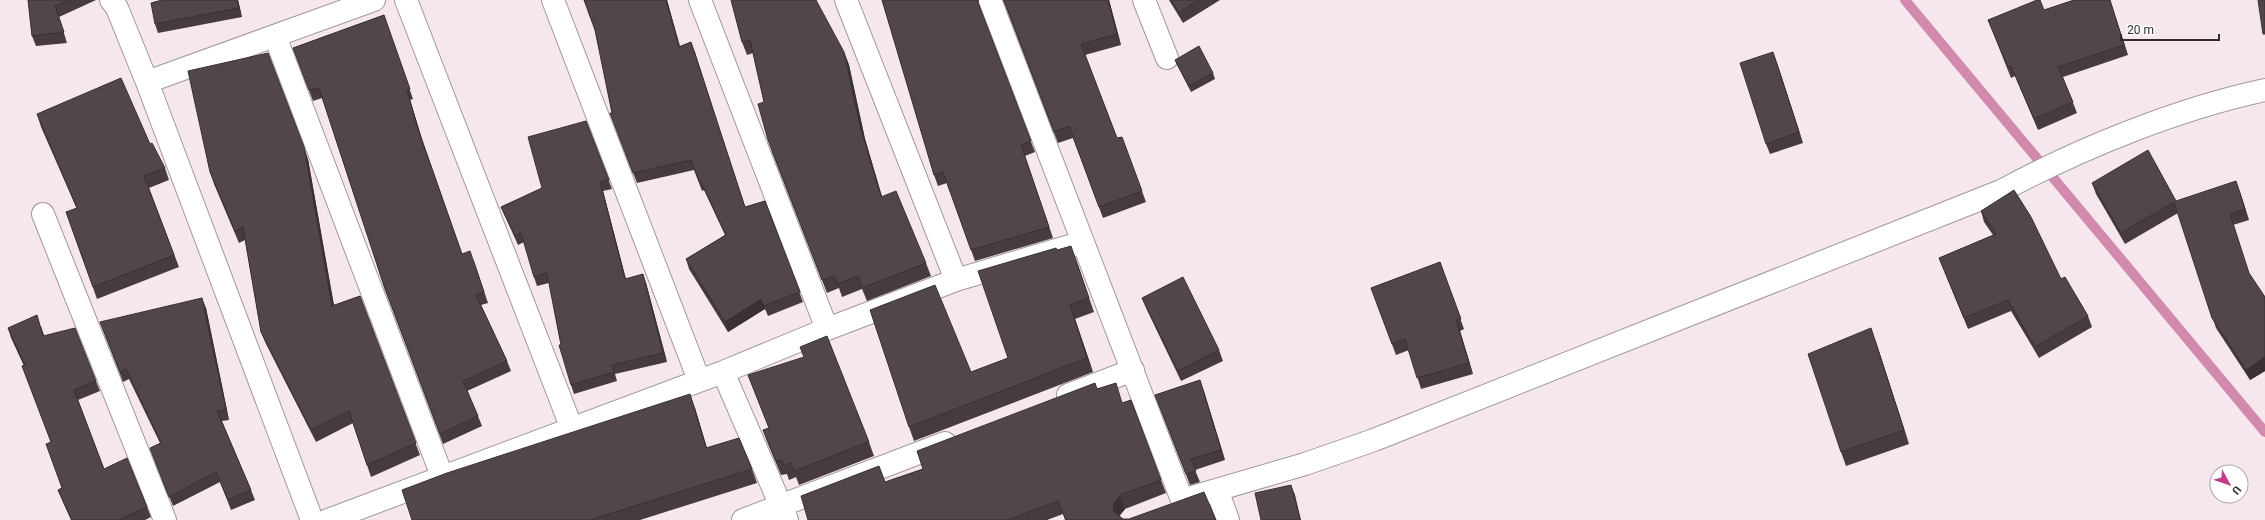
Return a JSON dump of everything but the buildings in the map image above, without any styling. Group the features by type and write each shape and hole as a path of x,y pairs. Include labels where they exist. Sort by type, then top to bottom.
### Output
{"street":[{"path":"111,0 117,8 147,82 312,520"},
{"path":"147,82 374,0"},
{"path":"406,0 572,429"},
{"path":"553,0 699,380"},
{"path":"700,0 827,329"},
{"path":"846,0 956,280"},
{"path":"990,0 1132,370 1172,503 1305,464 1381,437 2001,191 2033,174 2152,124 2228,98 2265,90"},
{"path":"1144,0 1167,58"},
{"path":"275,36 442,476"},
{"path":"43,214 165,520"},
{"path":"336,519 442,476 723,372 827,329 956,280 1083,242"},
{"path":"1052,401 1132,370"},
{"path":"723,372 784,513"},
{"path":"743,520 784,513 964,435"},
{"path":"1217,490 1228,520"}],"waterway":[{"path":"1905,0 2265,432"}]}
